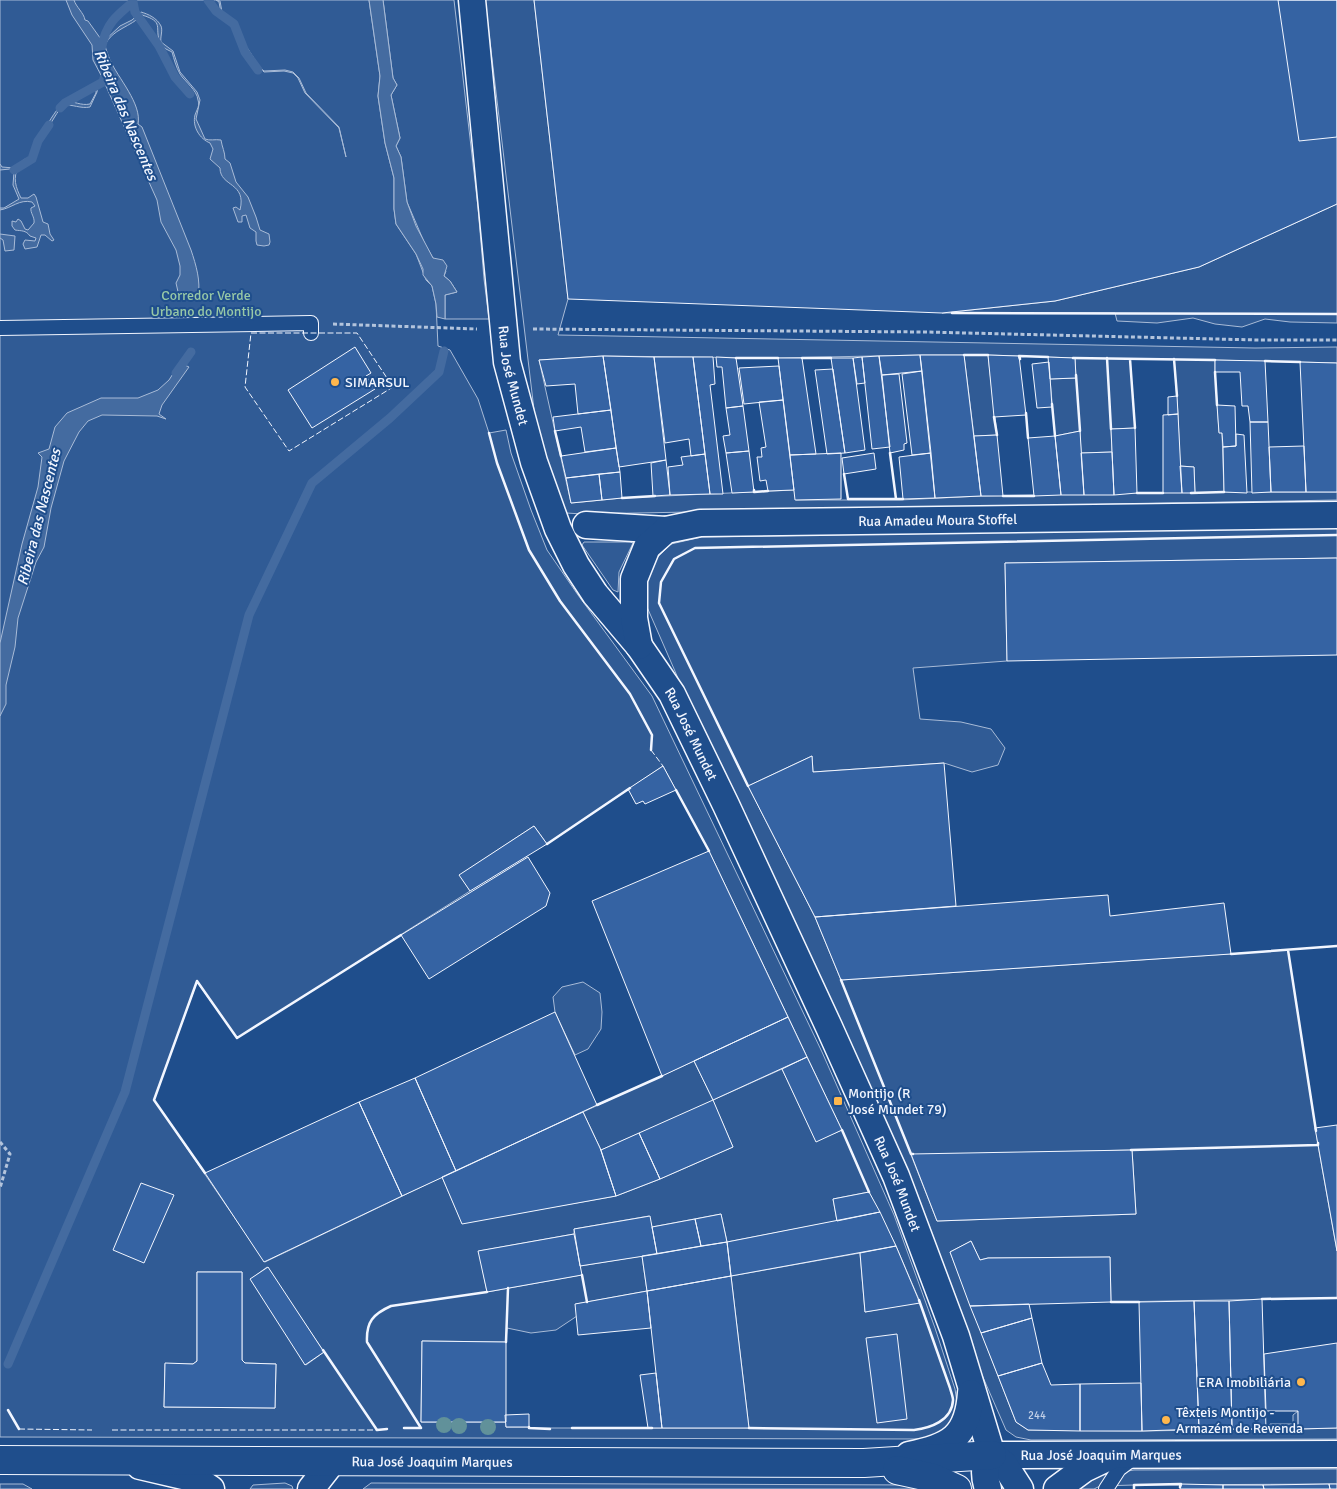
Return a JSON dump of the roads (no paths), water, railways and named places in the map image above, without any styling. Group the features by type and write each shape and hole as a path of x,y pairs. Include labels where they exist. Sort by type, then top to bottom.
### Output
{"main road":[{"name":"Rua José Joaquim Marques","path":"0,1460 864,1463 992,1455"},
{"name":"Rua José Joaquim Marques","path":"864,1463 933,1478 957,1489"}],"street":[{"name":"Rua José Mundet","path":"472,0 507,362 534,462 558,529 576,565 595,594 638,646 672,694 726,805 856,1086 899,1184 956,1336 992,1455"},
{"name":"Rua Amadeu Moura Stoffel","path":"666,530 700,523 1337,515"},
{"path":"586,525 666,530"},
{"path":"638,646 634,618 634,579 647,547 666,530"},
{"path":"864,1463 938,1447 954,1438 960,1433 969,1416 972,1390"},
{"path":"1057,1489 1103,1458 1131,1454"},
{"name":"Rua José Joaquim Marques","path":"992,1455 1337,1454"},
{"path":"988,1489 985,1475 986,1466 992,1455 1004,1464 1020,1489"},
{"path":"118,1461 196,1480 211,1489"},
{"path":"311,1489 332,1462"}],"lane":[{"path":"0,328 311,328"},
{"path":"1106,1489 1116,1473 1131,1458 1131,1454"}],"water":[{"path":"66,0 74,0 85,20 88,21 103,42 120,26 132,20 141,12 157,21 162,28 161,42 173,51 180,72 197,92 200,100 196,119 205,139 221,140 225,159 230,163 236,182 248,197 260,230 269,234 269,245 257,245 256,232 250,228 246,215 242,216 242,222 238,222 233,208 236,207 240,210 240,194 237,189 224,179 220,168 210,159 213,149 210,143 200,136 195,124 194,119 199,104 197,96 180,74 172,52 160,43 154,20 142,15 112,35 105,45 106,51 133,100 138,116 138,124 142,127 191,250 198,279 198,297 179,296 176,283 180,275 180,266 176,250 161,222 157,200 105,84 98,86 97,92 90,107 63,105 39,143 33,160 24,161 17,171 16,182 21,198 28,198 34,194 43,222 48,224 50,234 54,240 52,241 45,235 41,235 37,247 25,249 23,244 25,240 35,241 36,238 25,232 15,230 12,226 12,221 16,222 18,219 25,229 28,230 34,223 31,208 35,206 32,202 19,203 0,210 0,208 4,208 19,199 13,185 14,172 10,169 0,170 0,164 2,167 14,168 24,160 32,158 38,139 42,136 59,107 65,101 90,104 96,93 96,84 102,77 93,60 92,45 72,15"},
{"path":"216,0 220,1 222,12 233,19 240,30 232,20 221,13 219,2"},
{"path":"369,0 383,0 393,78 397,85 391,95 400,138 396,146 401,157 407,202 416,226 433,258 443,260 447,266 444,276 450,281 457,292 445,295 445,319 437,317 432,286 423,275 423,269 416,254 396,224 394,178 385,143 378,96 380,76"},
{"path":"240,30 244,43 264,71 285,70 293,72 299,78 306,93 339,127 346,157 339,128 305,93 298,78 293,73 284,71 264,72 259,67 243,43"},
{"path":"0,234 15,236 14,250 5,251"},
{"path":"180,363 189,367 162,405 159,414 166,419 157,416 102,415 88,421 79,432 64,461 51,508 44,547 36,562 18,618 15,647 6,685 6,704 0,716 0,643 22,544 38,487 42,457 38,453 49,449 55,427 67,413 101,398 138,398 158,390 169,380"}],"waterway":[{"path":"208,0 216,11 234,24 245,52 258,70"},
{"path":"98,48 102,46 109,26 133,2 135,12 159,46 175,77 190,94"},
{"path":"60,108 65,103 103,82 104,78"},
{"path":"14,170 32,159 38,141 49,125"},
{"path":"8,1364 125,1092 249,615 312,483 390,418 439,372 444,351"},
{"name":"Ribeira das Nascentes","path":"176,373 191,352"}],"place":[{"name":"SIMARSUL","path":"335,382"},
{"name":"Montijo (R José Mundet 79)","path":"838,1101"},
{"name":"ERA Imobiliária","path":"1301,1382"},
{"name":"Têxteis Montijo - Armazém de Revenda","path":"1166,1420"}],"park label":[{"name":"Corredor Verde Urbano do Montijo","path":"206,304"}]}
